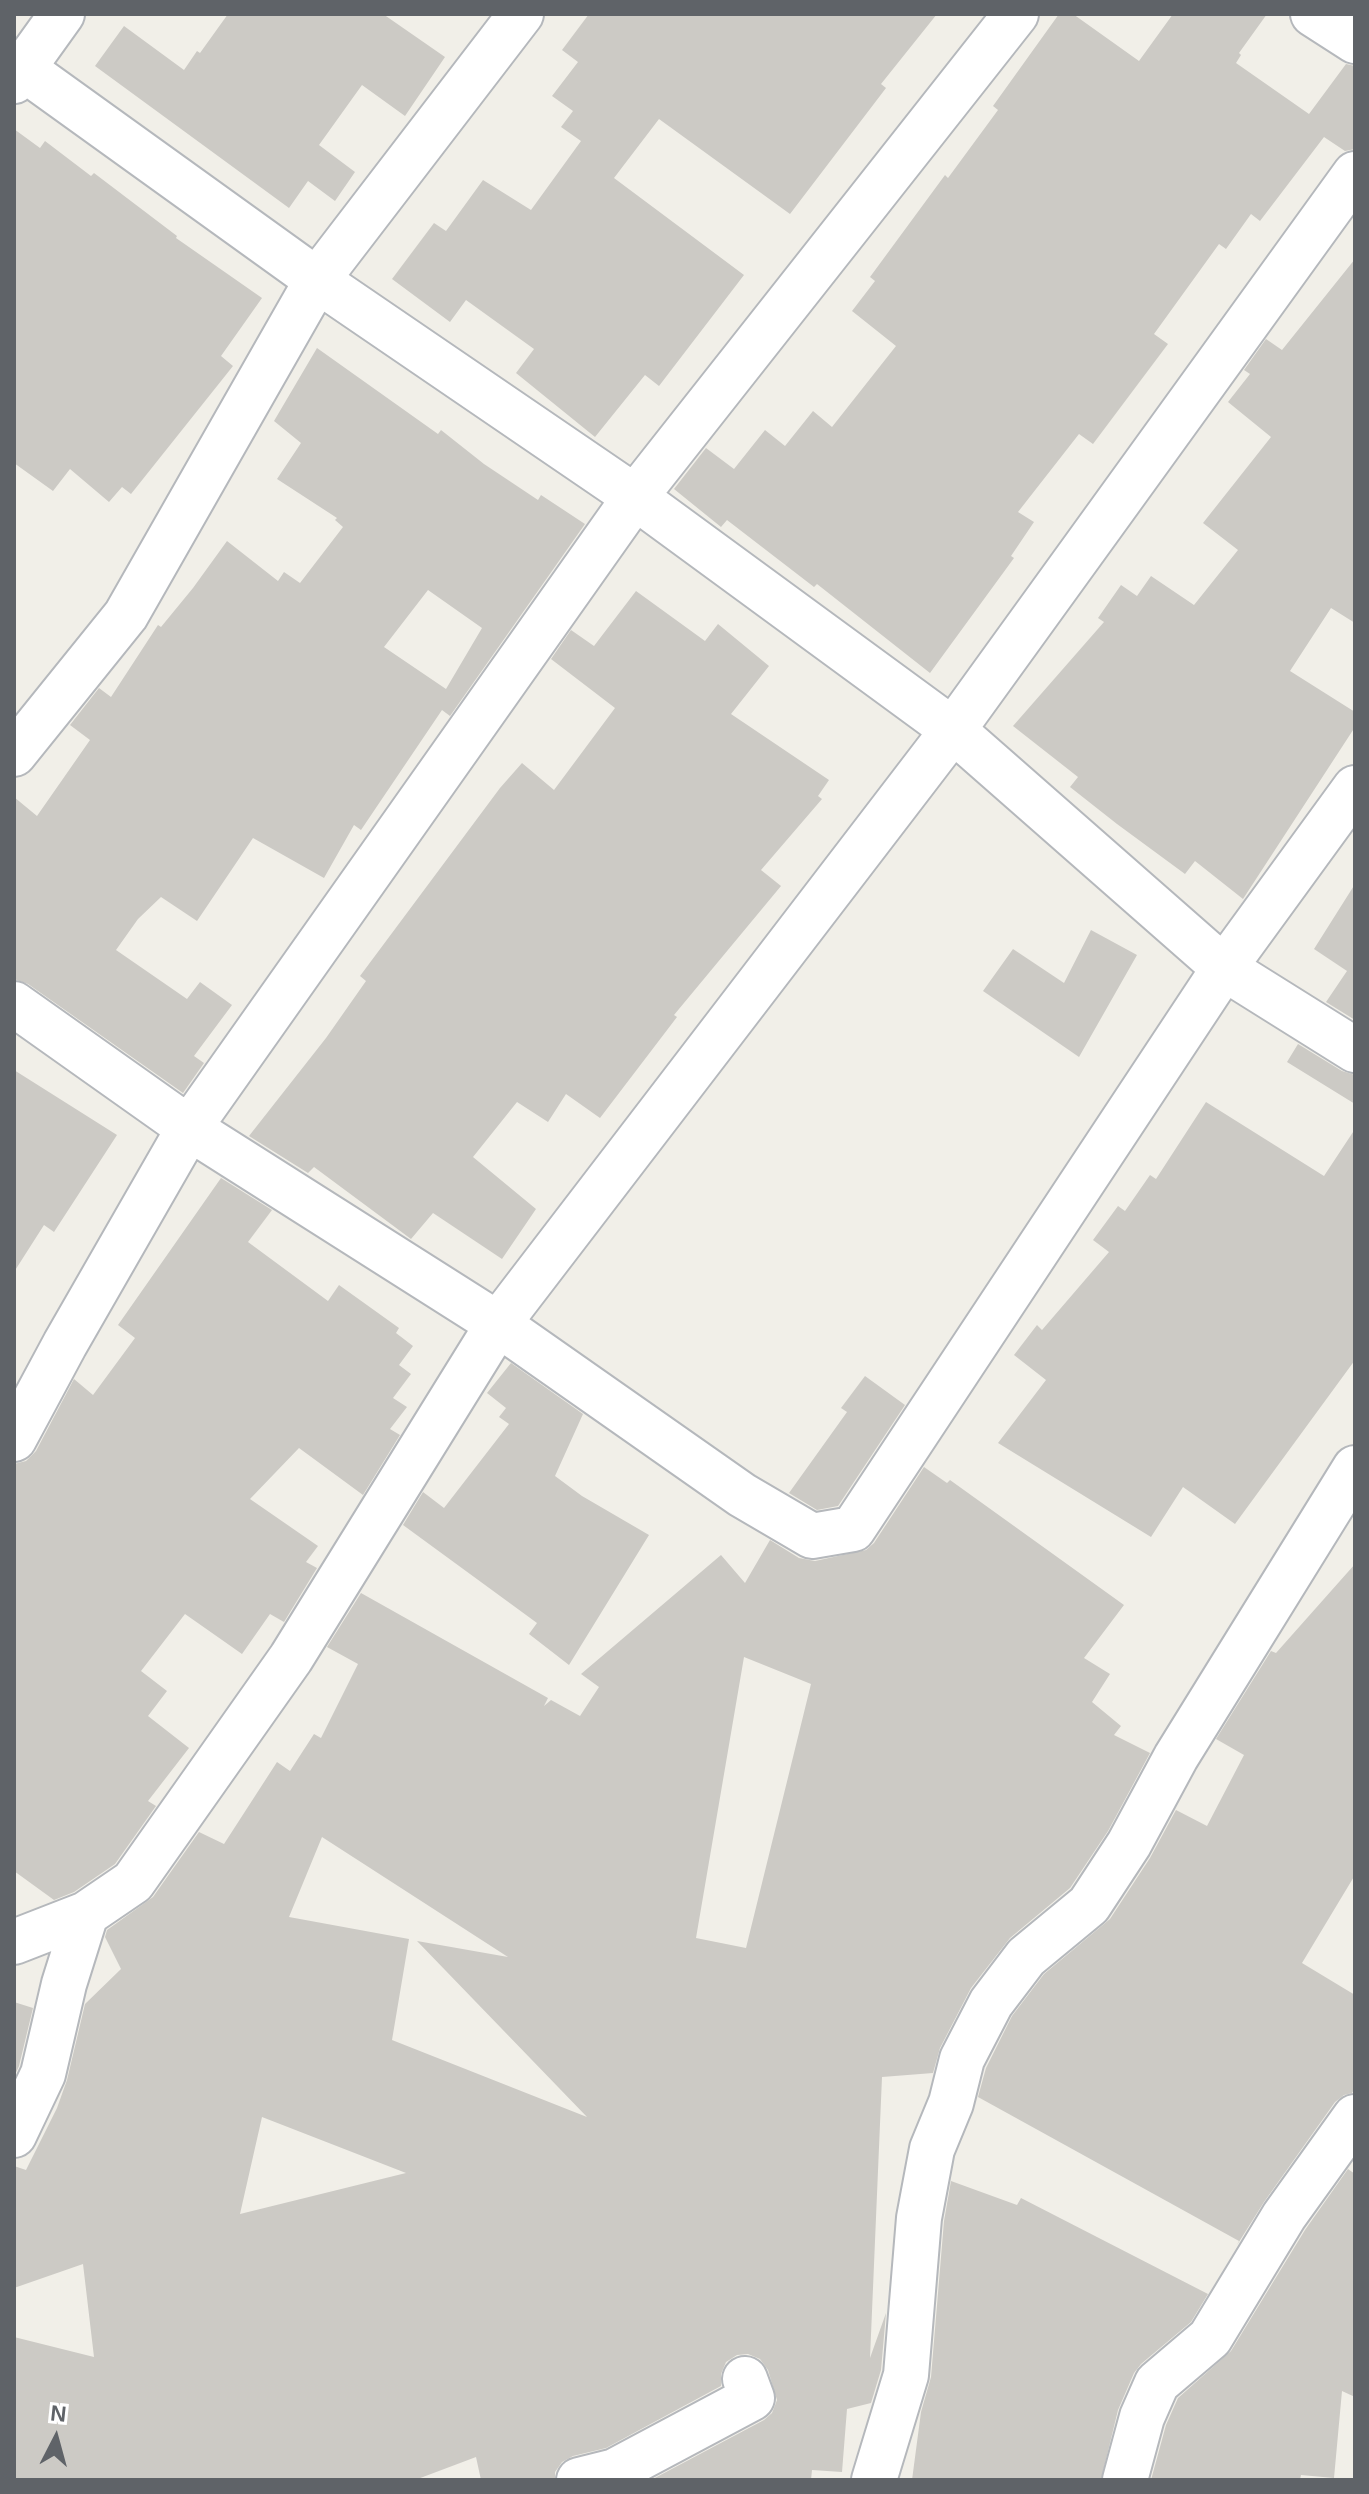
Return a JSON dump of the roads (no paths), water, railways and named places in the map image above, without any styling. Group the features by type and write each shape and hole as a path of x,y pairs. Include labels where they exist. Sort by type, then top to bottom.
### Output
{"street":[{"path":"62,14 17,70 635,497 953,730 1224,968 1355,1050"},
{"path":"14,754 126,615 317,280 521,14"},
{"path":"14,1439 189,1128 635,497 1016,14"},
{"path":"1313,14 1355,41"},
{"path":"14,1942 86,1914 133,1882 282,1671 498,1324 953,730 1355,174"},
{"path":"14,1004 189,1128 498,1324 742,1495 812,1536 853,1529 1224,968 1355,788"},
{"path":"874,2480 906,2375 919,2218 932,2149 951,2103 962,2059 991,2003 1026,1957 1089,1905 1129,1844 1176,1757 1355,1468"},
{"path":"14,2135 43,2074 64,1984 86,1914"},
{"path":"1125,2480 1142,2417 1157,2383 1210,2338 1284,2216 1355,2117"},
{"path":"579,2480 615,2471 752,2398 745,2379"}]}
